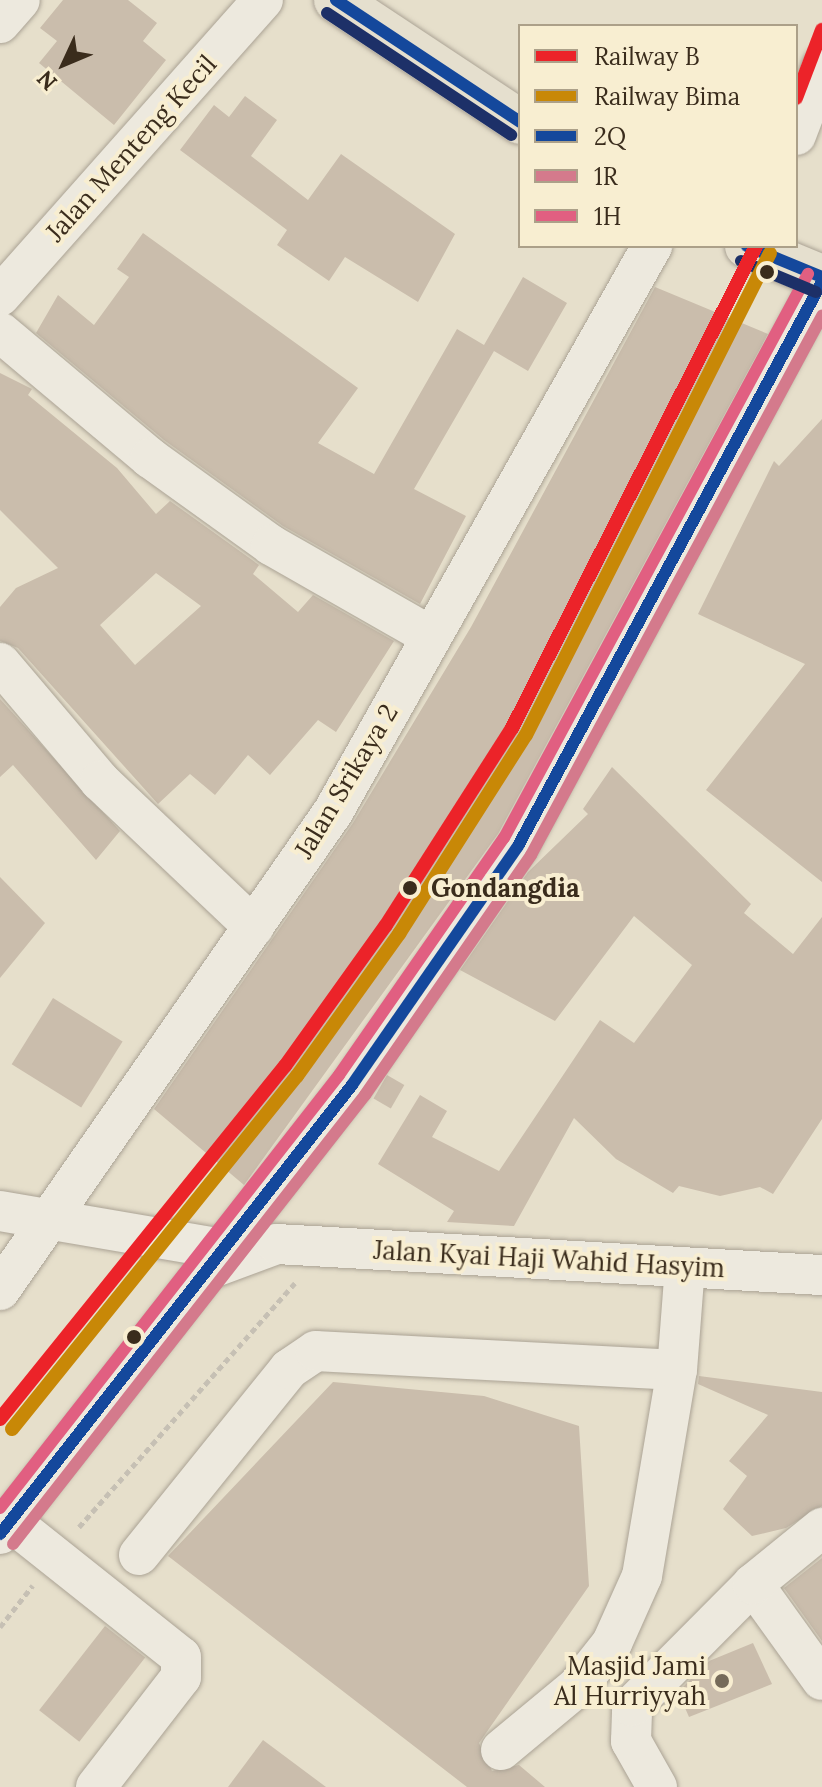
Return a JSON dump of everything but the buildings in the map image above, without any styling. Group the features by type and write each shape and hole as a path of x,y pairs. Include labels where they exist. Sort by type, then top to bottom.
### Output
{"main road":[{"path":"336,0 518,121"},
{"path":"753,248 822,280"}],"street":[{"path":"0,23 20,0"},
{"name":"Jalan Menteng Kecil","path":"0,296 263,0"},
{"path":"798,130 822,67"},
{"name":"Jalan Srikaya 2","path":"0,1290 333,812 429,635 651,248"},
{"path":"96,1787 181,1677 181,1657 5,1528 219,1259 260,1200 352,1085 518,846 822,280"},
{"path":"0,332 150,458 271,545 429,635"},
{"path":"0,663 100,781 254,927"},
{"path":"260,1200 261,1228 277,1244"},
{"path":"0,1211 50,1215 219,1259 277,1244"},
{"name":"Jalan Kyai Haji Wahid Hasyim","path":"277,1244 822,1275"},
{"path":"501,1750 578,1686 612,1643 642,1576 677,1370 685,1267"},
{"path":"139,1555 289,1369 316,1351 677,1370"},
{"path":"657,1787 631,1741 632,1706 753,1584 822,1528"},
{"path":"753,1584 822,1680"}],"rail line":[{"name":"B","path":"798,93 822,30"},
{"name":"B","path":"0,1419 285,1066 386,925 512,728 755,248"},
{"name":"Bima","path":"12,1429 297,1076 399,934 526,735 770,253"}],"transit line":[{"name":"2Q","path":"336,0 518,121"},
{"path":"327,13 511,135"},
{"name":"2Q","path":"752,248 822,277"},
{"path":"741,261 816,292"},
{"name":"1H","path":"0,1508 339,1075 504,838 808,274"},
{"name":"2Q","path":"0,1534 352,1085 518,846 822,282"},
{"name":"1R","path":"13,1544 365,1095 531,855 822,316"}],"place":[{"name":"Gondangdia","path":"410,888"},
{"name":"Masjid Jami Al Hurriyyah","path":"722,1681"}]}
